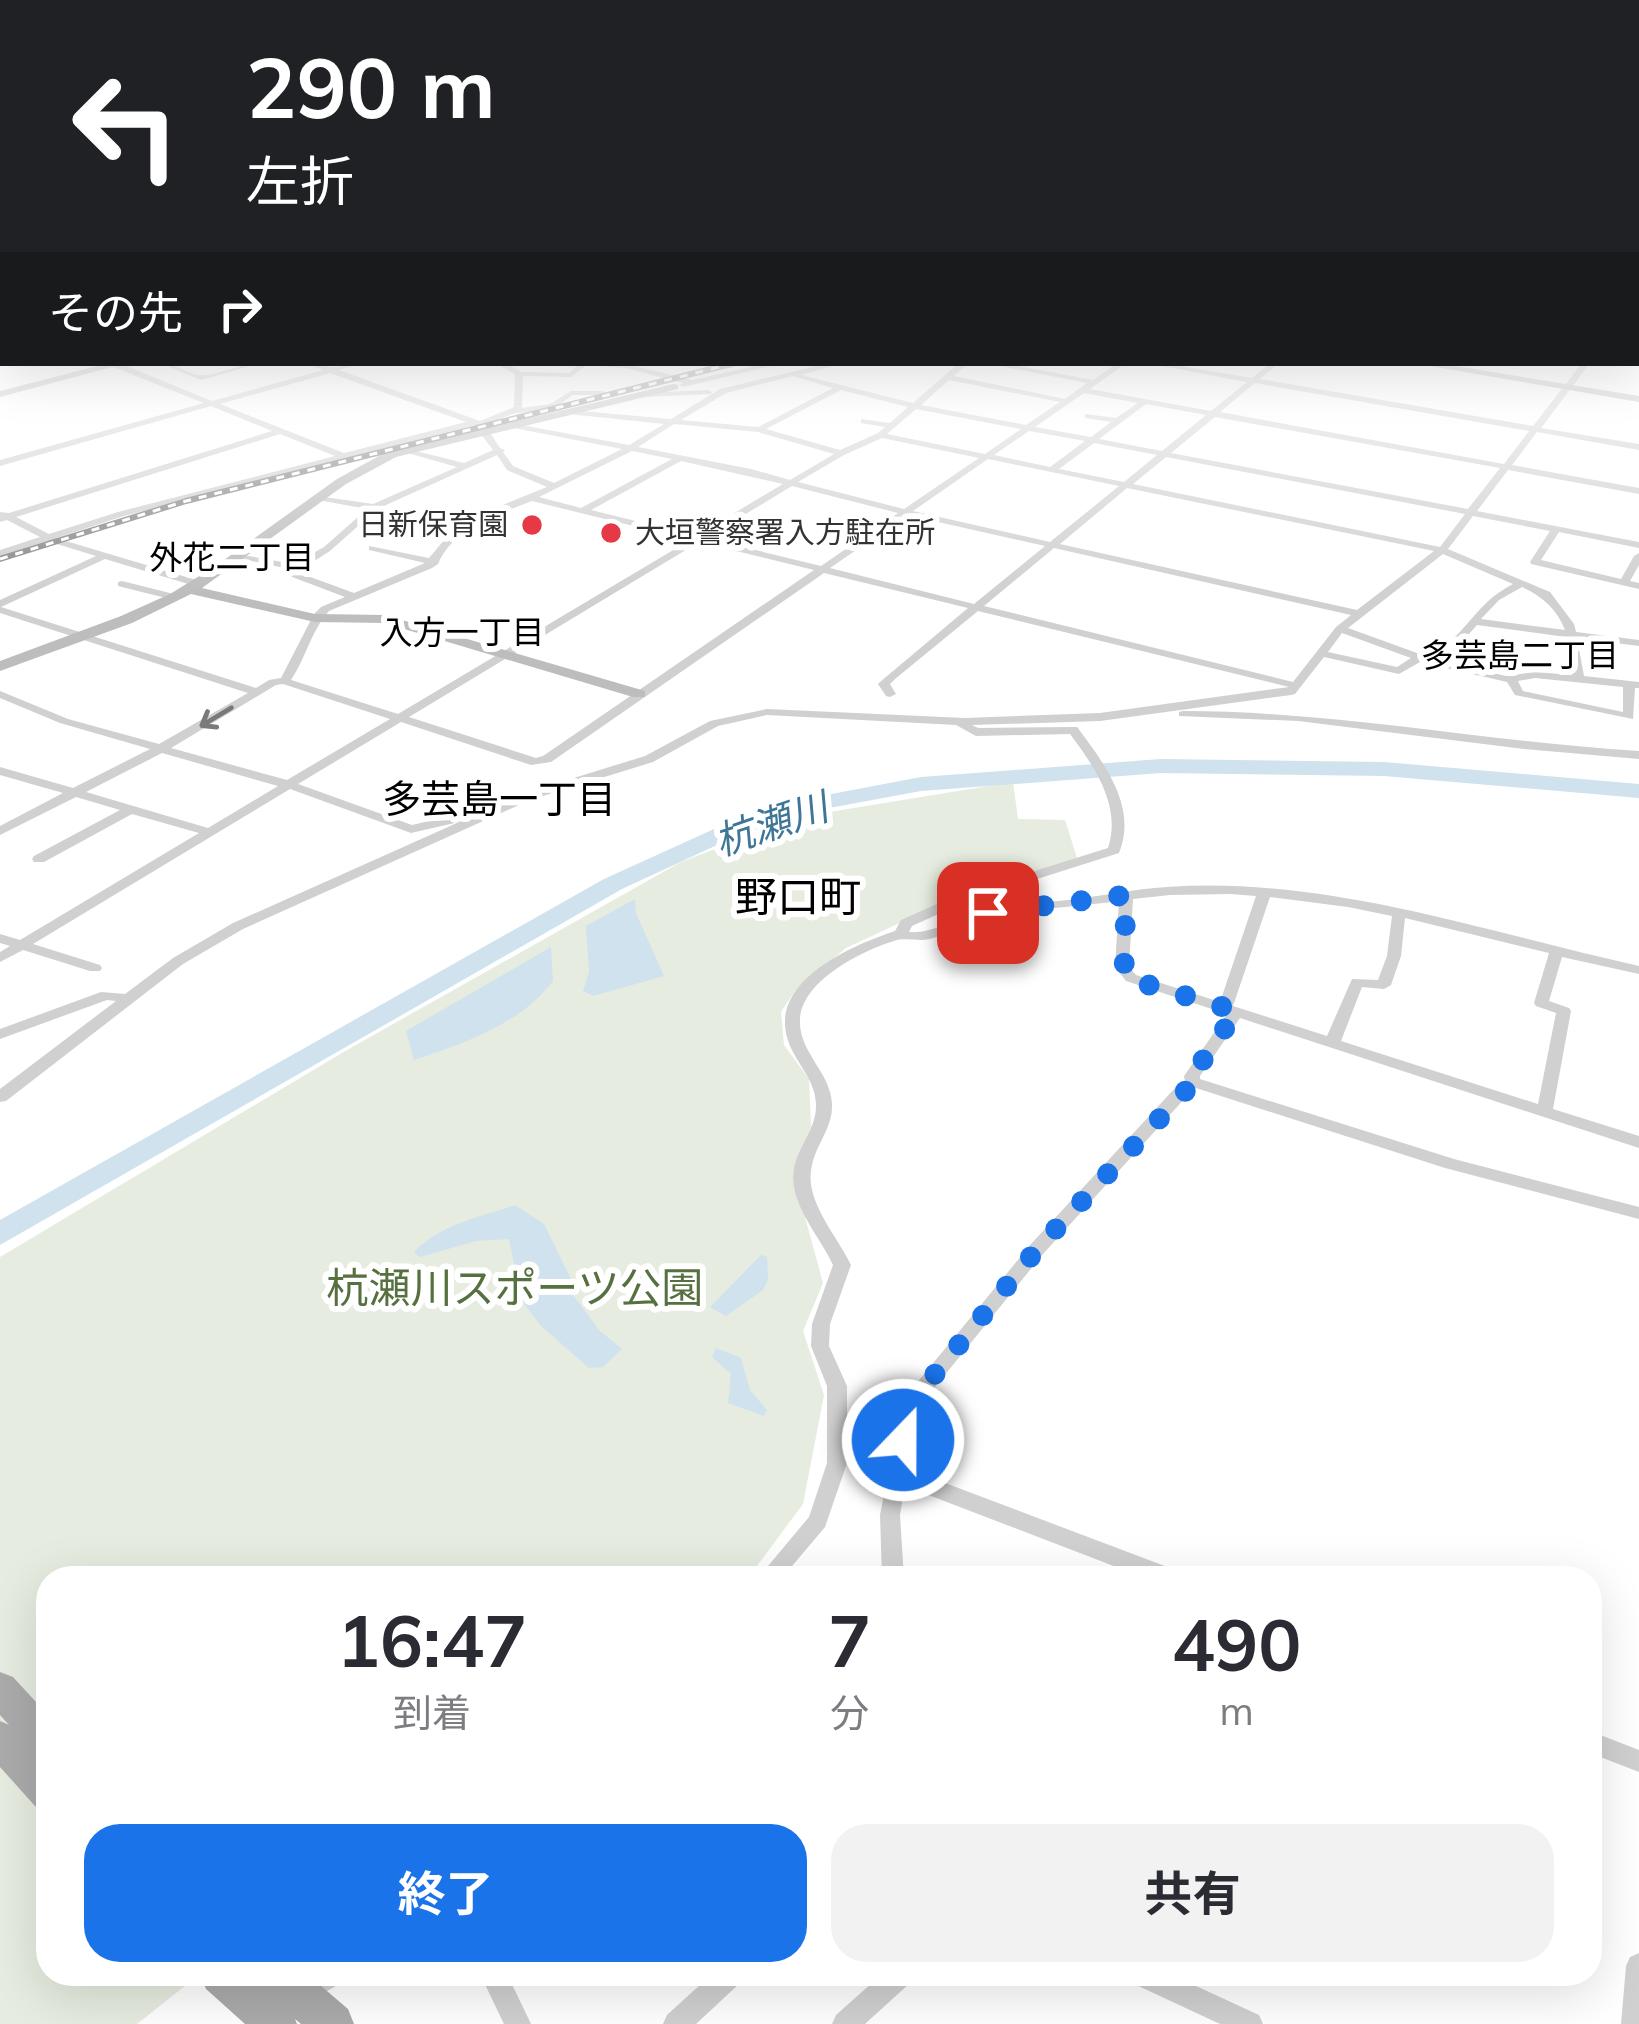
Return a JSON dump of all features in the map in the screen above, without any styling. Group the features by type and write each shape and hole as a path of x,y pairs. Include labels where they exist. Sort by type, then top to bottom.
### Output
{"main road":[{"path":"0,1689 36,1728"},
{"path":"0,1739 36,1780"},
{"path":"276,1988 333,2024"}],"street":[{"path":"0,463 203,406"},
{"path":"218,406 343,456"},
{"path":"428,406 480,426 510,468 555,487"},
{"path":"514,419 515,406"},
{"path":"514,419 551,406"},
{"path":"0,553 343,456 593,406"},
{"path":"0,831 284,681 297,666 314,618 434,562 448,541 476,519 531,498 627,450 694,406"},
{"path":"759,430 804,406"},
{"path":"0,958 841,453 881,435 914,406"},
{"path":"929,406 1639,545"},
{"path":"1052,470 1138,406"},
{"path":"1176,406 1639,491"},
{"path":"890,694 884,684 891,677 1222,406"},
{"path":"1400,406 1639,448"},
{"path":"1113,715 1291,692 1340,629 1442,550 1553,406"},
{"path":"284,681 535,762 547,759 1054,408 1118,421"},
{"path":"569,412 759,430 841,453"},
{"path":"514,419 627,450 1359,614"},
{"path":"864,421 893,426"},
{"path":"0,666 174,597 376,461 480,426"},
{"path":"3,516 280,431"},
{"path":"881,435 1442,550 1540,590 1569,624 1579,681"},
{"path":"407,450 464,466"},
{"path":"353,596 291,573 327,549 374,507 501,450"},
{"path":"582,511 678,459"},
{"path":"322,498 374,507"},
{"path":"531,498 1295,686"},
{"path":"3,516 47,537 195,586 314,618 385,619 639,694"},
{"path":"1556,529 1534,562 1639,586"},
{"path":"373,548 434,562"},
{"path":"0,607 107,555"},
{"path":"240,556 295,567"},
{"path":"1624,583 1639,556"},
{"path":"1540,590 1560,570"},
{"path":"122,584 174,597"},
{"path":"1320,653 1400,671 1440,656 1478,622 1489,602 1519,585"},
{"path":"0,607 257,692"},
{"path":"1478,622 1639,643"},
{"path":"1340,629 1424,659 1511,679 1535,675 1634,685 1634,723 1519,693 1511,679"},
{"path":"0,694 64,721 289,784 410,830 649,759 714,723 792,712 965,722 1286,713 1520,748 1639,755"},
{"path":"901,934 906,923 960,898 1114,850 1120,838 1116,802 1078,737 1067,728 976,732 962,725 965,722"},
{"path":"0,771 209,832"},
{"path":"0,1097 126,999 238,926 526,797"},
{"path":"39,859 129,810"},
{"path":"779,1566 818,1521 837,1463 838,1386 820,1346 821,1324 842,1265 832,1238 807,1199 802,1172 822,1130 825,1104 820,1081 792,1031 794,1005 841,960 901,934 923,938 988,913 1126,895 1265,891 1335,897 1639,970"},
{"path":"1193,1083 1192,1076 1231,1009 1265,891"},
{"path":"1126,895 1124,973 1469,1091 1639,1142"},
{"path":"1333,1041 1357,982 1384,985 1394,956 1399,911"},
{"path":"0,938 94,968"},
{"path":"1545,1111 1564,1011 1541,1003 1557,950"},
{"path":"0,1034 106,995 126,999"},
{"path":"1193,1083 1450,1164 1639,1213"},
{"path":"892,1566 890,1514 909,1406 1037,1249 1193,1083"},
{"path":"897,1474 1139,1566"},
{"path":"1602,1747 1639,1761"},
{"path":"1634,2024 1639,1966"},
{"path":"499,1986 518,2024"},
{"path":"676,2024 718,1986"},
{"path":"845,2024 888,1986"},
{"path":"1167,1986 1250,2024"}],"green space":[{"name":"杭瀬川スポーツ公園","path":"1013,782 1018,819 1065,820 1077,858 964,893 846,948 795,991 781,1012 784,1045 809,1079 811,1127 793,1173 823,1283 803,1331 824,1395 803,1504 757,1566 36,1566 36,1986 185,1986 137,2024 0,2024 0,1257 347,1050 681,862 799,817"}],"water":[{"path":"635,899 636,913 664,976 593,996 583,991 589,972 586,926"},
{"path":"551,947 553,981 524,1010 471,1039 414,1060 406,1031"},
{"path":"515,1205 544,1224 571,1279 567,1287 600,1331 622,1349 603,1367 589,1368 540,1325 521,1299 509,1239 476,1241 420,1257 414,1252 448,1228"},
{"path":"761,1255 767,1257 768,1280 763,1290 726,1316 710,1307"},
{"path":"716,1348 741,1358 750,1390 767,1410 764,1416 728,1403 731,1374 712,1357"}],"waterway":[{"name":"杭瀬川","path":"0,1234 613,884 722,834 808,805 921,784 1161,766 1384,769 1639,791"}],"railway":[{"path":"0,559 186,501 562,406"}],"place":[{"name":"日新保育園","path":"532,525"},
{"name":"大垣警察署入方駐在所","path":"611,533"}],"district":[{"name":"外花二丁目","path":"232,557"},
{"name":"入方一丁目","path":"462,632"},
{"name":"多芸島二丁目","path":"1520,655"},
{"name":"多芸島一丁目","path":"499,799"},
{"name":"野口町","path":"798,897"}],"route":[{"path":"903,1440 909,1406 1037,1249 1193,1083 1192,1076 1237,1011 1142,983 1124,973 1126,895 988,913"}]}
